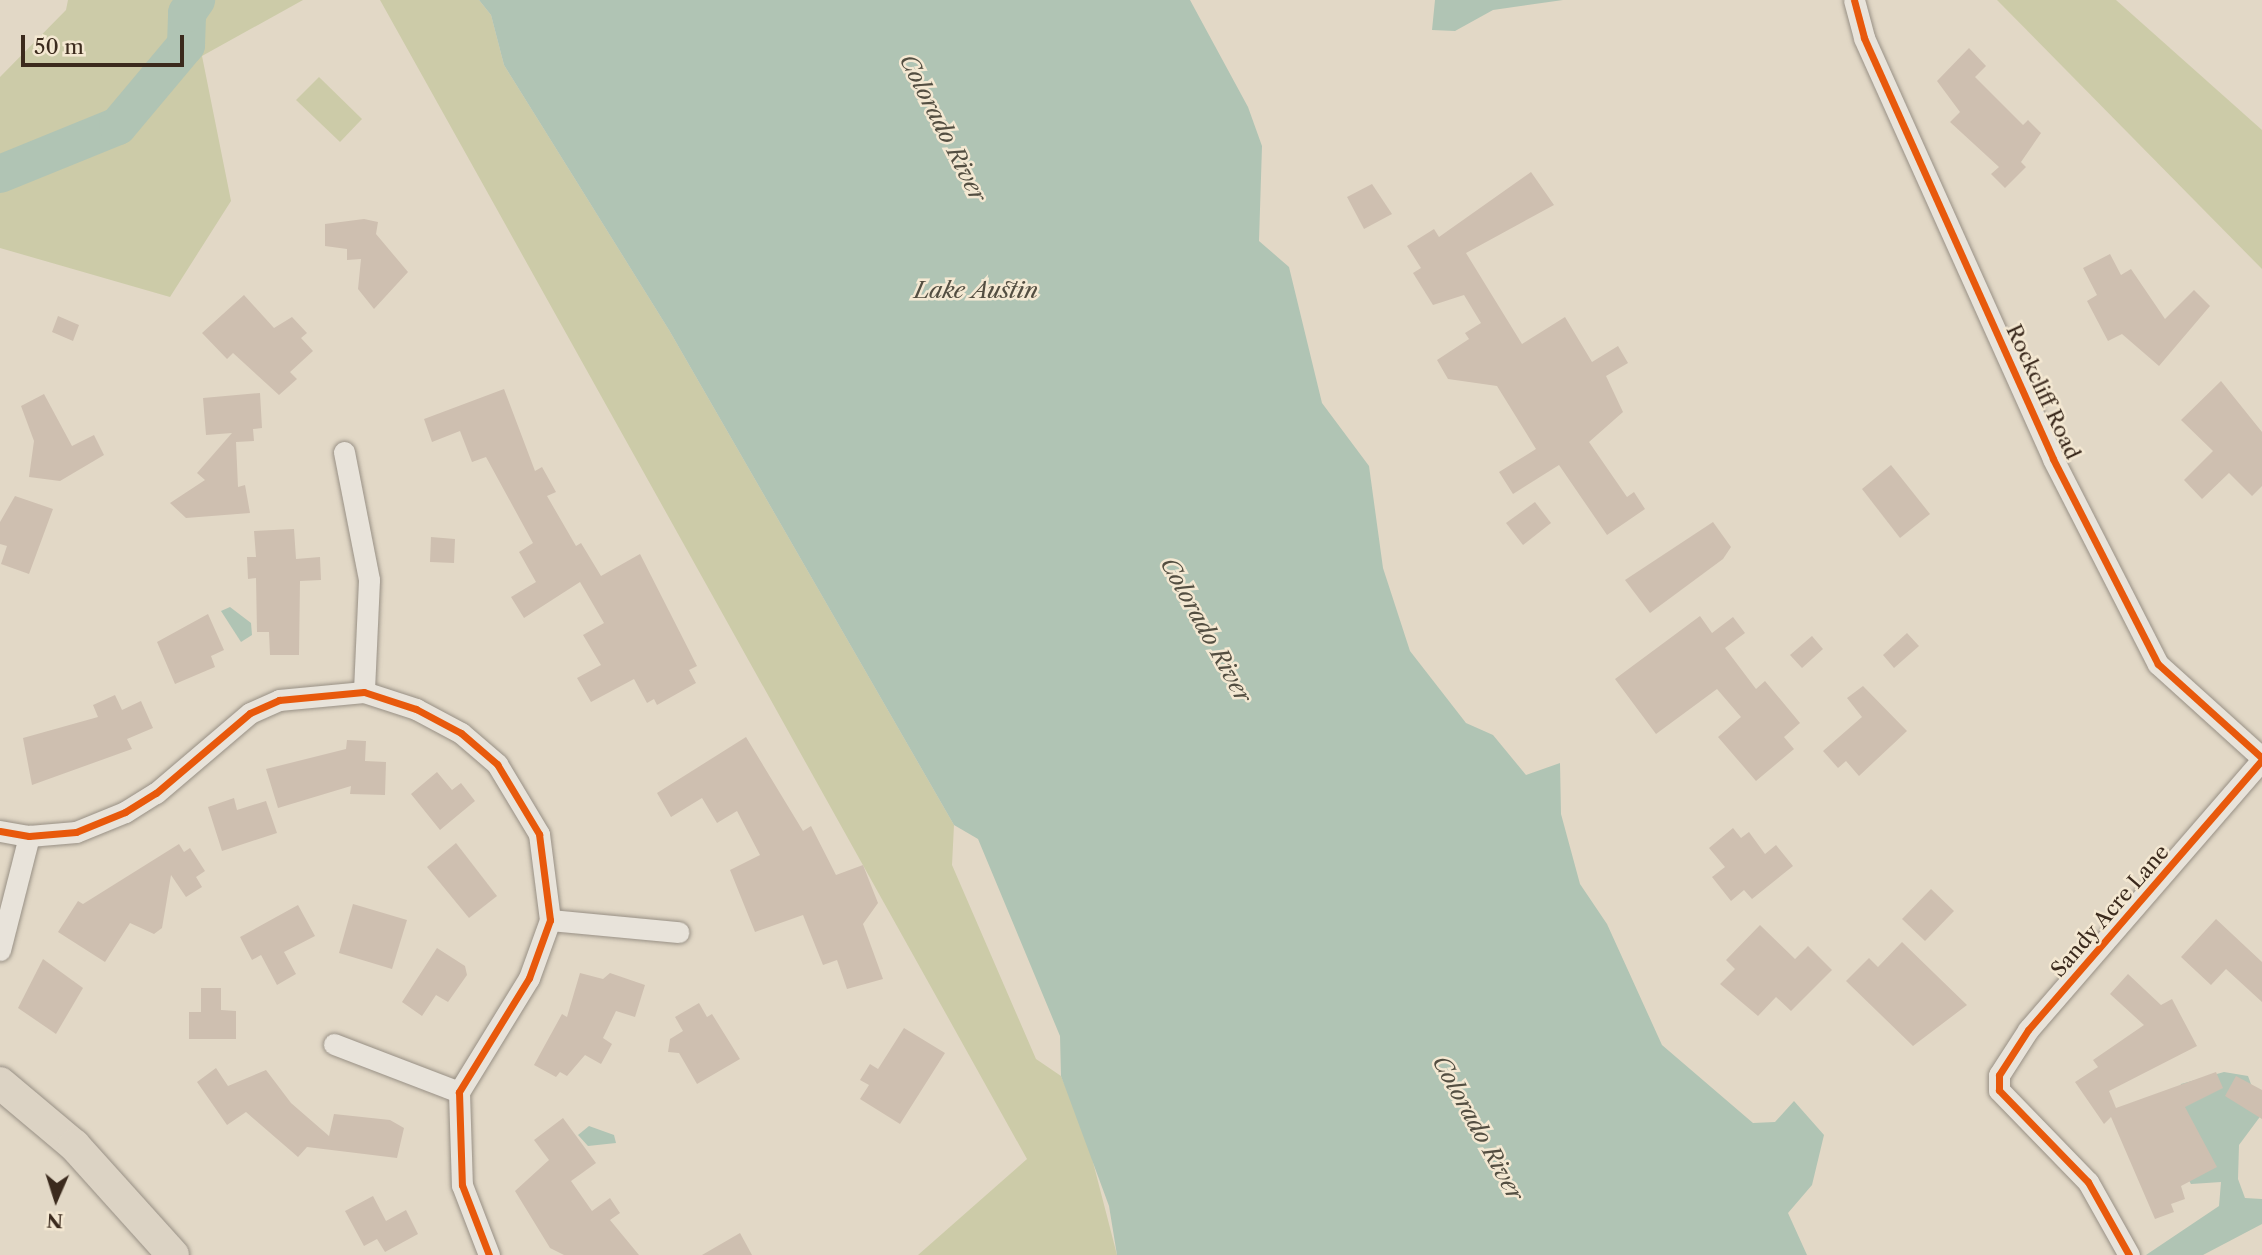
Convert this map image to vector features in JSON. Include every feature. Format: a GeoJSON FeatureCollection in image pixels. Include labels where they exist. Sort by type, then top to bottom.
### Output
{"type":"FeatureCollection","features":[{"type":"Feature","properties":{"kind":"main road"},"geometry":{"type":"LineString","coordinates":[[0,1083],[74,1145],[173,1255]]}},
{"type":"Feature","properties":{"kind":"street","name":"Rockcliff Road"},"geometry":{"type":"LineString","coordinates":[[1854,0],[1864,38],[2049,450],[2158,664],[2262,759]]}},
{"type":"Feature","properties":{"kind":"street"},"geometry":{"type":"LineString","coordinates":[[344,452],[369,580],[364,692]]}},
{"type":"Feature","properties":{"kind":"street"},"geometry":{"type":"LineString","coordinates":[[0,831],[29,836],[76,832],[125,812],[250,713],[279,700],[364,692],[416,709],[461,733],[497,764],[539,834],[550,920],[529,978],[458,1091],[462,1185],[489,1255]]}},
{"type":"Feature","properties":{"kind":"street","name":"Sandy Acre Lane"},"geometry":{"type":"LineString","coordinates":[[2129,1254],[2088,1182],[1999,1090],[2003,1063],[2028,1030],[2262,759]]}},
{"type":"Feature","properties":{"kind":"street"},"geometry":{"type":"LineString","coordinates":[[0,950],[29,836]]}},
{"type":"Feature","properties":{"kind":"street"},"geometry":{"type":"LineString","coordinates":[[550,920],[678,932]]}},
{"type":"Feature","properties":{"kind":"street"},"geometry":{"type":"LineString","coordinates":[[334,1044],[458,1091]]}},
{"type":"Feature","properties":{"kind":"shaded area"},"geometry":{"type":"Polygon","coordinates":[[[68,0],[303,0],[202,56],[231,201],[170,297],[0,248],[0,77],[66,10],[68,0]]]}},
{"type":"Feature","properties":{"kind":"shaded area"},"geometry":{"type":"Polygon","coordinates":[[[380,0],[479,0],[491,15],[504,65],[669,330],[954,825],[952,865],[1036,1059],[1061,1076],[1086,1135],[1117,1255],[918,1255],[1027,1159],[380,0]]]}},
{"type":"Feature","properties":{"kind":"shaded area"},"geometry":{"type":"Polygon","coordinates":[[[1997,0],[2116,0],[2262,130],[2262,269],[1997,0]]]}},
{"type":"Feature","properties":{"kind":"shaded area"},"geometry":{"type":"Polygon","coordinates":[[[319,77],[362,119],[340,142],[296,100],[319,77]]]}},
{"type":"Feature","properties":{"kind":"water","name":"Lake Austin"},"geometry":{"type":"Polygon","coordinates":[[[479,0],[1190,0],[1248,107],[1262,146],[1259,241],[1289,267],[1322,403],[1369,466],[1383,568],[1410,651],[1466,723],[1493,735],[1526,775],[1560,763],[1561,814],[1580,884],[1607,924],[1662,1045],[1753,1123],[1775,1122],[1794,1101],[1824,1135],[1812,1185],[1788,1213],[1807,1255],[1117,1255],[1109,1206],[1061,1076],[1060,1036],[978,839],[954,825],[669,330],[504,65],[491,15],[479,0]]]}},
{"type":"Feature","properties":{"kind":"water"},"geometry":{"type":"Polygon","coordinates":[[[1435,0],[1563,0],[1493,10],[1455,31],[1432,30],[1435,0]]]}},
{"type":"Feature","properties":{"kind":"water"},"geometry":{"type":"Polygon","coordinates":[[[230,607],[251,623],[252,635],[241,642],[221,611],[230,607]]]}},
{"type":"Feature","properties":{"kind":"water"},"geometry":{"type":"Polygon","coordinates":[[[2224,1072],[2248,1076],[2262,1114],[2239,1145],[2238,1179],[2245,1198],[2262,1199],[2262,1224],[2203,1255],[2146,1255],[2219,1206],[2221,1182],[2191,1184],[2168,1142],[2181,1084],[2224,1072]]]}},
{"type":"Feature","properties":{"kind":"water"},"geometry":{"type":"Polygon","coordinates":[[[589,1126],[614,1135],[616,1143],[588,1146],[578,1135],[589,1126]]]}},
{"type":"Feature","properties":{"kind":"building"},"geometry":{"type":"Polygon","coordinates":[[[1969,48],[1986,66],[1975,77],[2023,125],[2028,120],[2041,133],[2021,162],[2026,167],[2005,188],[1991,174],[1999,167],[1950,122],[1960,112],[1937,81],[1969,48]]]}},
{"type":"Feature","properties":{"kind":"building"},"geometry":{"type":"Polygon","coordinates":[[[1531,172],[1554,205],[1466,253],[1522,344],[1565,317],[1592,362],[1618,346],[1628,363],[1606,376],[1623,412],[1589,442],[1627,497],[1634,492],[1645,509],[1607,535],[1559,465],[1513,494],[1499,472],[1536,449],[1497,386],[1448,379],[1437,360],[1469,339],[1465,333],[1481,323],[1464,295],[1433,305],[1413,273],[1421,268],[1407,246],[1434,229],[1439,237],[1531,172]]]}},
{"type":"Feature","properties":{"kind":"building"},"geometry":{"type":"Polygon","coordinates":[[[1372,184],[1392,214],[1364,229],[1347,197],[1372,184]]]}},
{"type":"Feature","properties":{"kind":"building"},"geometry":{"type":"Polygon","coordinates":[[[364,219],[378,222],[376,234],[408,272],[374,309],[358,289],[361,259],[347,260],[347,249],[325,246],[325,224],[364,219]]]}},
{"type":"Feature","properties":{"kind":"building"},"geometry":{"type":"Polygon","coordinates":[[[2110,254],[2121,275],[2131,269],[2165,319],[2194,290],[2210,306],[2159,366],[2122,334],[2108,341],[2087,301],[2097,295],[2083,268],[2110,254]]]}},
{"type":"Feature","properties":{"kind":"building"},"geometry":{"type":"Polygon","coordinates":[[[244,295],[274,328],[292,317],[307,333],[301,338],[313,351],[290,372],[297,379],[279,395],[233,353],[227,359],[202,333],[244,295]]]}},
{"type":"Feature","properties":{"kind":"building"},"geometry":{"type":"Polygon","coordinates":[[[58,316],[79,325],[73,341],[52,332],[58,316]]]}},
{"type":"Feature","properties":{"kind":"building"},"geometry":{"type":"Polygon","coordinates":[[[2221,381],[2262,432],[2262,486],[2252,496],[2229,473],[2202,499],[2184,480],[2213,451],[2181,420],[2221,381]]]}},
{"type":"Feature","properties":{"kind":"building"},"geometry":{"type":"Polygon","coordinates":[[[504,389],[535,471],[542,467],[556,492],[547,496],[576,546],[581,543],[601,576],[640,554],[697,666],[689,670],[696,683],[657,705],[654,699],[647,703],[634,679],[591,702],[577,678],[601,665],[583,635],[604,623],[580,582],[524,618],[511,597],[536,582],[519,552],[533,543],[486,457],[472,462],[460,431],[432,442],[424,419],[504,389]]]}},
{"type":"Feature","properties":{"kind":"building"},"geometry":{"type":"Polygon","coordinates":[[[260,393],[262,428],[253,429],[254,441],[236,442],[238,487],[245,485],[250,513],[186,518],[170,503],[205,480],[197,473],[232,433],[206,435],[203,398],[260,393]]]}},
{"type":"Feature","properties":{"kind":"building"},"geometry":{"type":"Polygon","coordinates":[[[44,394],[72,446],[94,435],[104,455],[60,481],[29,477],[34,441],[21,406],[44,394]]]}},
{"type":"Feature","properties":{"kind":"building"},"geometry":{"type":"Polygon","coordinates":[[[1891,465],[1930,514],[1900,538],[1862,489],[1891,465]]]}},
{"type":"Feature","properties":{"kind":"building"},"geometry":{"type":"Polygon","coordinates":[[[15,496],[53,509],[29,574],[1,564],[7,546],[0,544],[0,522],[15,496]]]}},
{"type":"Feature","properties":{"kind":"building"},"geometry":{"type":"Polygon","coordinates":[[[1535,502],[1551,523],[1523,545],[1506,523],[1535,502]]]}},
{"type":"Feature","properties":{"kind":"building"},"geometry":{"type":"Polygon","coordinates":[[[1713,522],[1731,547],[1723,559],[1650,613],[1625,580],[1713,522]]]}},
{"type":"Feature","properties":{"kind":"building"},"geometry":{"type":"Polygon","coordinates":[[[294,529],[296,559],[320,557],[321,580],[300,581],[299,655],[270,655],[269,632],[257,632],[256,578],[248,579],[247,557],[256,557],[254,531],[294,529]]]}},
{"type":"Feature","properties":{"kind":"building"},"geometry":{"type":"Polygon","coordinates":[[[431,537],[455,539],[454,563],[430,562],[431,537]]]}},
{"type":"Feature","properties":{"kind":"building"},"geometry":{"type":"Polygon","coordinates":[[[208,614],[224,650],[211,656],[215,667],[175,684],[157,642],[208,614]]]}},
{"type":"Feature","properties":{"kind":"building"},"geometry":{"type":"Polygon","coordinates":[[[1700,616],[1712,633],[1733,617],[1745,633],[1725,648],[1756,689],[1765,681],[1800,723],[1784,737],[1794,749],[1756,781],[1718,737],[1741,717],[1717,689],[1656,734],[1615,679],[1700,616]]]}},
{"type":"Feature","properties":{"kind":"building"},"geometry":{"type":"Polygon","coordinates":[[[1907,633],[1919,646],[1894,668],[1883,655],[1907,633]]]}},
{"type":"Feature","properties":{"kind":"building"},"geometry":{"type":"Polygon","coordinates":[[[1812,636],[1823,649],[1802,668],[1790,655],[1812,636]]]}},
{"type":"Feature","properties":{"kind":"building"},"geometry":{"type":"Polygon","coordinates":[[[1863,686],[1907,731],[1859,776],[1846,761],[1838,768],[1823,751],[1862,717],[1847,698],[1863,686]]]}},
{"type":"Feature","properties":{"kind":"building"},"geometry":{"type":"Polygon","coordinates":[[[115,695],[122,710],[141,701],[153,728],[127,739],[132,749],[32,785],[23,738],[98,717],[93,705],[115,695]]]}},
{"type":"Feature","properties":{"kind":"building"},"geometry":{"type":"Polygon","coordinates":[[[746,737],[803,831],[811,826],[836,875],[863,865],[878,903],[863,924],[883,979],[847,989],[837,960],[823,965],[803,915],[755,932],[730,870],[760,855],[737,811],[717,823],[702,798],[671,817],[657,793],[746,737]]]}},
{"type":"Feature","properties":{"kind":"building"},"geometry":{"type":"Polygon","coordinates":[[[347,740],[366,741],[365,761],[386,762],[385,795],[350,794],[351,786],[278,808],[266,769],[346,749],[347,740]]]}},
{"type":"Feature","properties":{"kind":"building"},"geometry":{"type":"Polygon","coordinates":[[[437,772],[452,790],[461,783],[475,801],[440,830],[411,794],[437,772]]]}},
{"type":"Feature","properties":{"kind":"building"},"geometry":{"type":"Polygon","coordinates":[[[234,798],[237,810],[266,801],[277,833],[222,851],[208,807],[234,798]]]}},
{"type":"Feature","properties":{"kind":"building"},"geometry":{"type":"Polygon","coordinates":[[[1733,828],[1741,838],[1749,832],[1765,854],[1776,845],[1793,866],[1752,899],[1744,890],[1731,901],[1712,877],[1725,867],[1709,848],[1733,828]]]}},
{"type":"Feature","properties":{"kind":"building"},"geometry":{"type":"Polygon","coordinates":[[[456,843],[497,896],[469,918],[427,867],[456,843]]]}},
{"type":"Feature","properties":{"kind":"building"},"geometry":{"type":"Polygon","coordinates":[[[179,844],[184,852],[190,848],[205,871],[196,877],[202,887],[186,897],[171,875],[162,928],[154,934],[130,923],[105,962],[58,932],[78,901],[83,904],[179,844]]]}},
{"type":"Feature","properties":{"kind":"building"},"geometry":{"type":"Polygon","coordinates":[[[1931,889],[1954,911],[1925,941],[1902,919],[1931,889]]]}},
{"type":"Feature","properties":{"kind":"building"},"geometry":{"type":"Polygon","coordinates":[[[353,904],[407,920],[392,969],[339,953],[353,904]]]}},
{"type":"Feature","properties":{"kind":"building"},"geometry":{"type":"Polygon","coordinates":[[[298,905],[315,936],[284,952],[296,974],[277,985],[261,955],[252,960],[240,937],[298,905]]]}},
{"type":"Feature","properties":{"kind":"building"},"geometry":{"type":"Polygon","coordinates":[[[2216,919],[2262,962],[2262,1002],[2226,969],[2211,985],[2181,957],[2216,919]]]}},
{"type":"Feature","properties":{"kind":"building"},"geometry":{"type":"Polygon","coordinates":[[[1760,925],[1795,959],[1808,946],[1832,970],[1791,1011],[1776,997],[1758,1016],[1720,984],[1735,969],[1726,960],[1760,925]]]}},
{"type":"Feature","properties":{"kind":"building"},"geometry":{"type":"Polygon","coordinates":[[[1902,942],[1967,1005],[1913,1046],[1846,981],[1869,958],[1878,967],[1902,942]]]}},
{"type":"Feature","properties":{"kind":"building"},"geometry":{"type":"Polygon","coordinates":[[[437,948],[465,966],[467,975],[448,1002],[436,995],[422,1016],[402,1002],[437,948]]]}},
{"type":"Feature","properties":{"kind":"building"},"geometry":{"type":"Polygon","coordinates":[[[43,959],[83,988],[56,1034],[18,1008],[43,959]]]}},
{"type":"Feature","properties":{"kind":"building"},"geometry":{"type":"Polygon","coordinates":[[[580,973],[603,979],[610,973],[645,985],[635,1017],[616,1011],[603,1038],[612,1044],[601,1064],[585,1055],[567,1076],[560,1072],[556,1077],[534,1065],[562,1014],[567,1017],[580,973]]]}},
{"type":"Feature","properties":{"kind":"building"},"geometry":{"type":"Polygon","coordinates":[[[2128,974],[2161,1005],[2172,999],[2197,1046],[2109,1091],[2116,1108],[2216,1072],[2223,1088],[2185,1107],[2217,1167],[2181,1186],[2185,1199],[2171,1204],[2174,1212],[2155,1219],[2111,1117],[2104,1124],[2075,1082],[2098,1067],[2093,1060],[2144,1025],[2110,994],[2128,974]]]}},
{"type":"Feature","properties":{"kind":"building"},"geometry":{"type":"Polygon","coordinates":[[[201,988],[221,988],[221,1010],[236,1011],[236,1039],[189,1039],[189,1012],[201,1012],[201,988]]]}},
{"type":"Feature","properties":{"kind":"building"},"geometry":{"type":"Polygon","coordinates":[[[699,1003],[707,1017],[712,1014],[740,1059],[697,1084],[679,1053],[668,1052],[670,1039],[683,1031],[675,1017],[699,1003]]]}},
{"type":"Feature","properties":{"kind":"building"},"geometry":{"type":"Polygon","coordinates":[[[904,1028],[945,1053],[900,1124],[860,1099],[869,1085],[860,1080],[870,1064],[878,1069],[904,1028]]]}},
{"type":"Feature","properties":{"kind":"building"},"geometry":{"type":"Polygon","coordinates":[[[216,1068],[228,1086],[266,1070],[291,1103],[329,1136],[334,1114],[390,1120],[404,1128],[397,1158],[307,1147],[298,1157],[246,1112],[227,1125],[197,1082],[216,1068]]]}},
{"type":"Feature","properties":{"kind":"building"},"geometry":{"type":"Polygon","coordinates":[[[2236,1076],[2262,1090],[2262,1119],[2225,1096],[2236,1076]]]}},
{"type":"Feature","properties":{"kind":"building"},"geometry":{"type":"Polygon","coordinates":[[[563,1118],[596,1163],[571,1181],[592,1211],[610,1198],[620,1213],[610,1220],[639,1255],[564,1255],[550,1248],[515,1191],[549,1160],[534,1140],[563,1118]]]}},
{"type":"Feature","properties":{"kind":"building"},"geometry":{"type":"Polygon","coordinates":[[[373,1196],[386,1221],[406,1210],[418,1234],[385,1252],[377,1239],[364,1246],[345,1211],[373,1196]]]}},
{"type":"Feature","properties":{"kind":"building"},"geometry":{"type":"Polygon","coordinates":[[[740,1233],[752,1255],[702,1255],[740,1233]]]}},
{"type":"Feature","properties":{"kind":"waterway"},"geometry":{"type":"LineString","coordinates":[[0,174],[118,126],[186,45],[187,13],[196,0]]}},
{"type":"Feature","properties":{"kind":"cycle path"},"geometry":{"type":"LineString","coordinates":[[1854,0],[1864,38],[2053,459],[2158,664],[2262,758]]}},
{"type":"Feature","properties":{"kind":"cycle path"},"geometry":{"type":"LineString","coordinates":[[0,831],[29,836],[76,832],[125,812],[156,793],[250,713],[279,700],[364,692],[416,709],[461,733],[497,764],[539,834],[550,920],[529,978],[459,1092],[462,1185],[489,1255]]}},
{"type":"Feature","properties":{"kind":"cycle path"},"geometry":{"type":"LineString","coordinates":[[2129,1255],[2088,1182],[1999,1090],[1999,1075],[2028,1030],[2262,760]]}},
{"type":"Feature","properties":{"kind":"water label","name":"Colorado River"},"geometry":{"type":"Point","coordinates":[943,128]}},
{"type":"Feature","properties":{"kind":"water label","name":"Colorado River"},"geometry":{"type":"Point","coordinates":[1206,630]}},
{"type":"Feature","properties":{"kind":"water label","name":"Colorado River"},"geometry":{"type":"Point","coordinates":[1478,1128]}}]}
